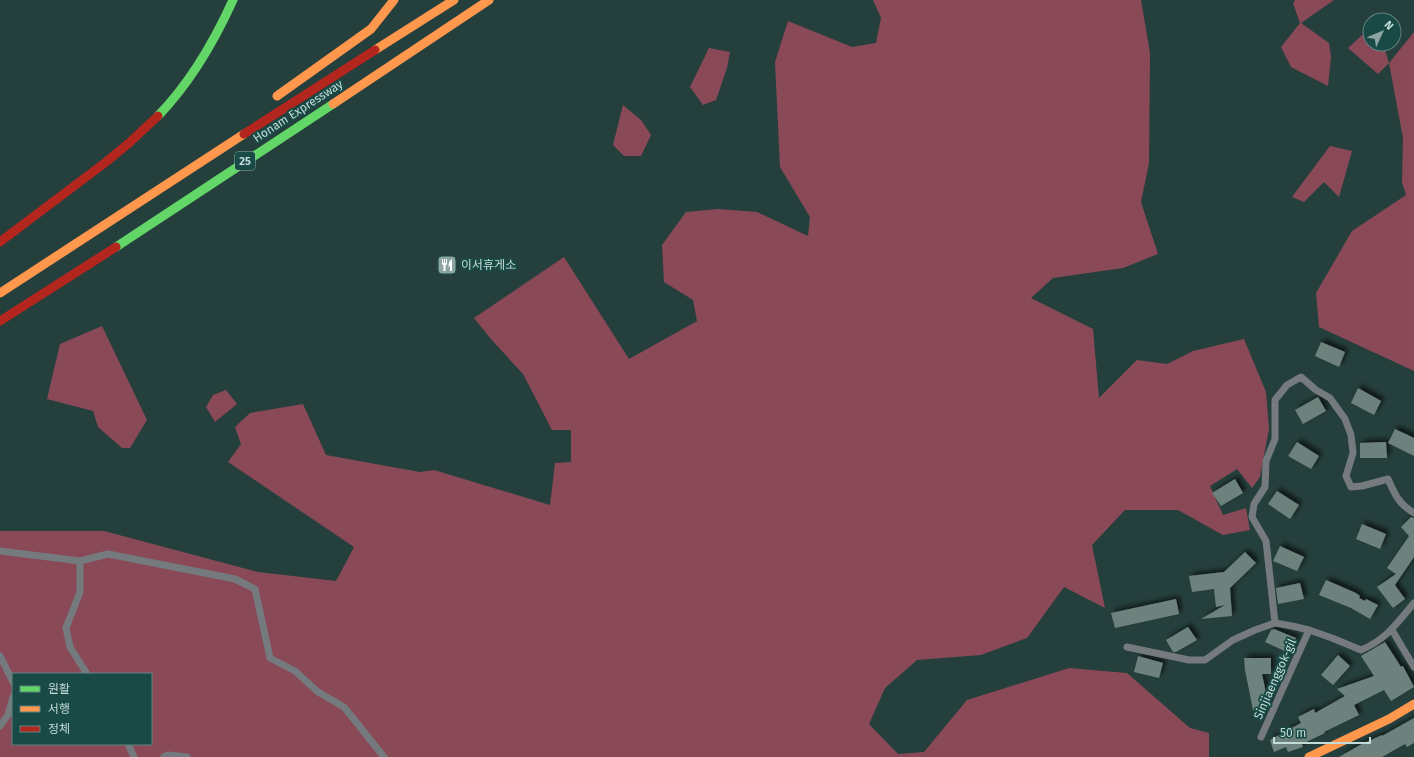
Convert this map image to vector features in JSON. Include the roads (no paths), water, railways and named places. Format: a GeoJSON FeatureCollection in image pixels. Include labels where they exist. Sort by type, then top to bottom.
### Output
{"type":"FeatureCollection","features":[{"type":"Feature","properties":{"kind":"main road"},"geometry":{"type":"LineString","coordinates":[[0,242],[111,158],[171,101],[198,66],[226,16],[233,0]]}},
{"type":"Feature","properties":{"kind":"main road"},"geometry":{"type":"LineString","coordinates":[[269,102],[371,29],[394,0]]}},
{"type":"Feature","properties":{"kind":"main road","name":"Honam Expressway"},"geometry":{"type":"LineString","coordinates":[[0,293],[221,148],[454,0]]}},
{"type":"Feature","properties":{"kind":"main road","name":"Honam Expressway"},"geometry":{"type":"LineString","coordinates":[[0,321],[103,255],[489,0]]}},
{"type":"Feature","properties":{"kind":"main road"},"geometry":{"type":"LineString","coordinates":[[448,28],[499,0]]}},
{"type":"Feature","properties":{"kind":"main road"},"geometry":{"type":"LineString","coordinates":[[221,148],[247,122]]}},
{"type":"Feature","properties":{"kind":"main road"},"geometry":{"type":"LineString","coordinates":[[1309,757],[1390,719],[1414,704]]}},
{"type":"Feature","properties":{"kind":"lane"},"geometry":{"type":"LineString","coordinates":[[1275,624],[1266,541],[1252,517],[1254,504],[1265,486],[1266,461],[1275,439],[1275,400],[1287,385],[1301,377],[1316,390],[1330,398],[1345,419],[1351,435],[1353,453],[1346,476],[1351,487],[1362,486],[1388,479],[1396,497],[1405,508],[1414,513]]}},
{"type":"Feature","properties":{"kind":"lane"},"geometry":{"type":"LineString","coordinates":[[0,551],[80,561],[108,554],[235,579],[255,589],[270,658],[295,671],[318,692],[344,707],[384,757]]}},
{"type":"Feature","properties":{"kind":"lane"},"geometry":{"type":"LineString","coordinates":[[80,561],[80,592],[66,628],[70,647],[86,673]]}},
{"type":"Feature","properties":{"kind":"lane","name":"Sinjiaenggok-gil"},"geometry":{"type":"LineString","coordinates":[[1127,647],[1189,660],[1205,660],[1233,640],[1255,630],[1275,624],[1309,630],[1361,650],[1375,644],[1392,630],[1414,602]]}},
{"type":"Feature","properties":{"kind":"lane","name":"Sinjiaenggok-gil"},"geometry":{"type":"LineString","coordinates":[[1261,737],[1309,630]]}},
{"type":"Feature","properties":{"kind":"lane"},"geometry":{"type":"LineString","coordinates":[[1392,630],[1414,667]]}},
{"type":"Feature","properties":{"kind":"lane"},"geometry":{"type":"LineString","coordinates":[[0,656],[12,680]]}},
{"type":"Feature","properties":{"kind":"lane"},"geometry":{"type":"LineString","coordinates":[[0,726],[8,715],[12,701]]}},
{"type":"Feature","properties":{"kind":"lane"},"geometry":{"type":"LineString","coordinates":[[128,745],[134,757]]}},
{"type":"Feature","properties":{"kind":"lane"},"geometry":{"type":"LineString","coordinates":[[164,757],[168,755],[187,757]]}},
{"type":"Feature","properties":{"kind":"place","name":"이서휴게소"},"geometry":{"type":"Point","coordinates":[447,265]}}]}
